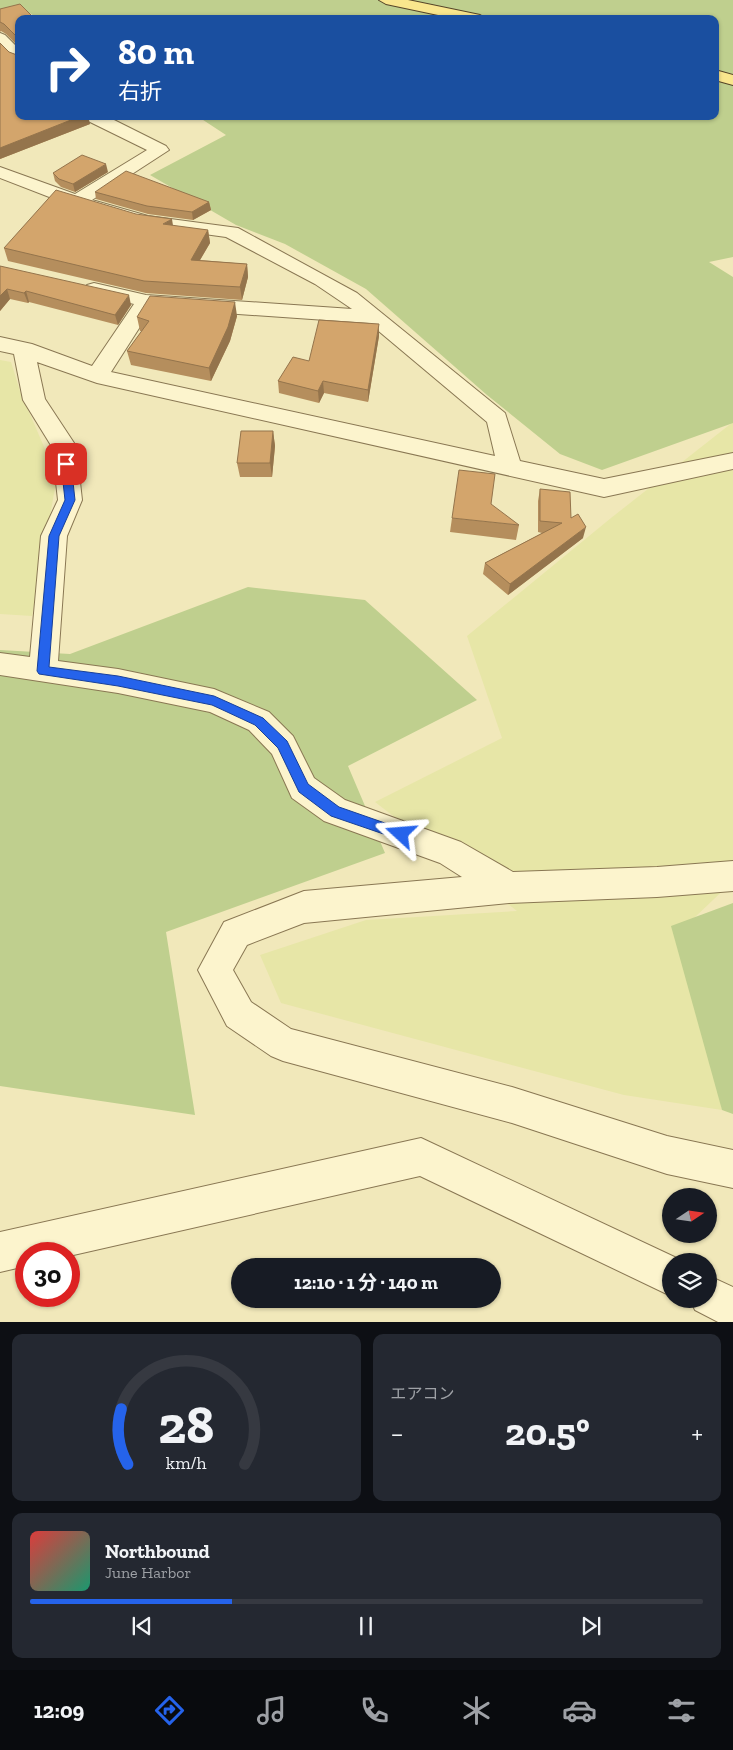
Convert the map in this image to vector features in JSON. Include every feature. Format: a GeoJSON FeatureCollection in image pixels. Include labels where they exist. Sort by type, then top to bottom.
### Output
{"type":"FeatureCollection","features":[{"type":"Feature","properties":{"kind":"main road"},"geometry":{"type":"LineString","coordinates":[[386,0],[460,15]]}},
{"type":"Feature","properties":{"kind":"main road"},"geometry":{"type":"LineString","coordinates":[[719,76],[733,80]]}},
{"type":"Feature","properties":{"kind":"street"},"geometry":{"type":"LineString","coordinates":[[0,38],[15,55]]}},
{"type":"Feature","properties":{"kind":"street"},"geometry":{"type":"LineString","coordinates":[[0,64],[15,60]]}},
{"type":"Feature","properties":{"kind":"street"},"geometry":{"type":"LineString","coordinates":[[77,201],[160,150],[100,120]]}},
{"type":"Feature","properties":{"kind":"street"},"geometry":{"type":"LineString","coordinates":[[0,172],[77,201],[146,221],[231,232],[322,280],[350,297],[497,419],[510,467]]}},
{"type":"Feature","properties":{"kind":"street"},"geometry":{"type":"LineString","coordinates":[[73,285],[146,301],[374,317]]}},
{"type":"Feature","properties":{"kind":"street"},"geometry":{"type":"LineString","coordinates":[[97,376],[146,301]]}},
{"type":"Feature","properties":{"kind":"street"},"geometry":{"type":"LineString","coordinates":[[0,344],[24,349],[97,376],[604,488],[733,461]]}},
{"type":"Feature","properties":{"kind":"street"},"geometry":{"type":"LineString","coordinates":[[24,349],[34,400],[64,446],[70,500],[54,536],[43,671]]}},
{"type":"Feature","properties":{"kind":"street"},"geometry":{"type":"LineString","coordinates":[[0,664],[118,681],[214,701],[259,721],[283,744],[303,788],[335,812],[450,852],[509,888]]}},
{"type":"Feature","properties":{"kind":"street"},"geometry":{"type":"LineString","coordinates":[[733,876],[657,882],[509,888],[304,907],[236,933],[215,970],[239,1014],[282,1044],[512,1105],[667,1155],[733,1169]]}},
{"type":"Feature","properties":{"kind":"street"},"geometry":{"type":"LineString","coordinates":[[0,1252],[421,1157],[662,1272]]}},
{"type":"Feature","properties":{"kind":"street"},"geometry":{"type":"LineString","coordinates":[[717,1300],[733,1308]]}},
{"type":"Feature","properties":{"kind":"shaded area"},"geometry":{"type":"Polygon","coordinates":[[[0,360],[11,362],[20,391],[57,477],[32,616],[0,614],[0,360]]]}},
{"type":"Feature","properties":{"kind":"shaded area"},"geometry":{"type":"Polygon","coordinates":[[[733,422],[733,881],[693,919],[722,1110],[624,1095],[281,1003],[260,955],[366,920],[517,911],[375,802],[502,738],[467,636],[611,518],[733,422]]]}},
{"type":"Feature","properties":{"kind":"green space"},"geometry":{"type":"Polygon","coordinates":[[[0,0],[733,0],[733,257],[709,262],[733,277],[733,423],[602,470],[560,454],[487,395],[366,289],[285,244],[236,225],[150,175],[226,135],[203,120],[719,120],[719,15],[33,15],[28,12],[0,11],[0,0]]]}},
{"type":"Feature","properties":{"kind":"green space"},"geometry":{"type":"Polygon","coordinates":[[[248,587],[365,600],[477,700],[348,766],[385,853],[166,932],[195,1115],[0,1086],[0,650],[70,654],[248,587]]]}},
{"type":"Feature","properties":{"kind":"green space"},"geometry":{"type":"Polygon","coordinates":[[[733,903],[733,1114],[722,1110],[671,926],[733,903]]]}},
{"type":"Feature","properties":{"kind":"building"},"geometry":{"type":"Polygon","coordinates":[[[20,4],[31,15],[15,15],[15,35],[0,22],[0,9],[20,4]]]}},
{"type":"Feature","properties":{"kind":"building"},"geometry":{"type":"Polygon","coordinates":[[[0,43],[9,52],[15,54],[15,120],[71,120],[0,148],[0,43]]]}},
{"type":"Feature","properties":{"kind":"building"},"geometry":{"type":"Polygon","coordinates":[[[82,155],[106,164],[73,184],[59,179],[53,173],[82,155]]]}},
{"type":"Feature","properties":{"kind":"building"},"geometry":{"type":"Polygon","coordinates":[[[126,171],[209,202],[192,212],[147,206],[95,192],[126,171]]]}},
{"type":"Feature","properties":{"kind":"building"},"geometry":{"type":"Polygon","coordinates":[[[56,190],[136,214],[172,219],[163,224],[208,230],[191,260],[247,264],[240,287],[144,281],[4,248],[56,190]]]}},
{"type":"Feature","properties":{"kind":"building"},"geometry":{"type":"Polygon","coordinates":[[[0,266],[129,295],[115,315],[26,291],[24,293],[7,289],[0,296],[0,266]]]}},
{"type":"Feature","properties":{"kind":"building"},"geometry":{"type":"Polygon","coordinates":[[[150,296],[235,302],[228,327],[209,368],[127,351],[149,321],[137,317],[150,296]]]}},
{"type":"Feature","properties":{"kind":"building"},"geometry":{"type":"Polygon","coordinates":[[[319,320],[379,324],[368,390],[323,381],[318,391],[278,381],[293,357],[309,361],[319,320]]]}},
{"type":"Feature","properties":{"kind":"building"},"geometry":{"type":"Polygon","coordinates":[[[241,431],[273,431],[270,463],[237,463],[241,431]]]}},
{"type":"Feature","properties":{"kind":"building"},"geometry":{"type":"Polygon","coordinates":[[[459,470],[495,474],[491,504],[519,525],[452,518],[459,470]]]}},
{"type":"Feature","properties":{"kind":"building"},"geometry":{"type":"Polygon","coordinates":[[[540,489],[570,492],[571,518],[578,514],[586,527],[510,584],[485,563],[562,523],[540,521],[540,489]]]}},
{"type":"Feature","properties":{"kind":"route"},"geometry":{"type":"LineString","coordinates":[[66,464],[70,500],[54,536],[43,671],[118,681],[214,701],[259,721],[283,744],[303,788],[335,812],[401,834]]}}]}
